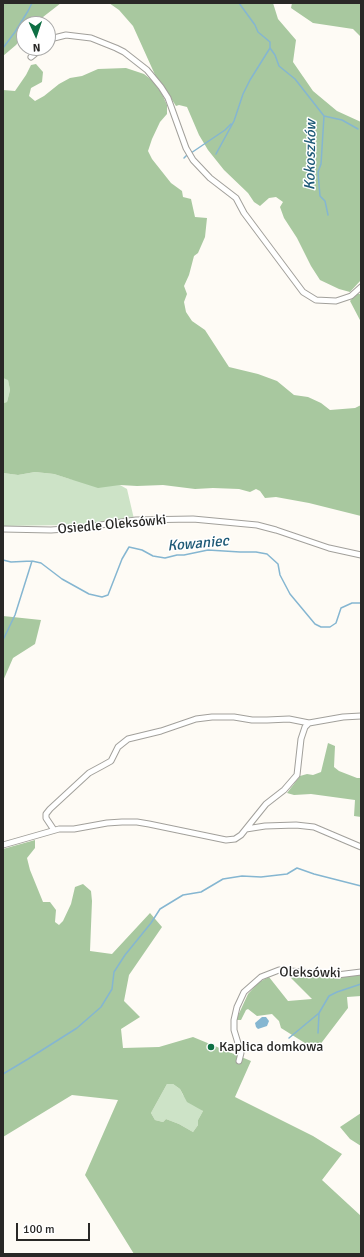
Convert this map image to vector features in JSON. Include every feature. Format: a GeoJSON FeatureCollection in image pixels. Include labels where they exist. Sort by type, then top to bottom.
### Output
{"type":"FeatureCollection","features":[{"type":"Feature","properties":{"kind":"street"},"geometry":{"type":"LineString","coordinates":[[56,38],[66,35],[91,38],[124,52],[147,70],[168,98],[186,148],[193,160],[210,178],[236,198],[248,218],[303,292],[316,300],[336,301],[351,296],[361,287]]}},
{"type":"Feature","properties":{"kind":"street","name":"Osiedle Oleksówki"},"geometry":{"type":"LineString","coordinates":[[3,529],[51,530],[79,528],[136,520],[193,519],[257,525],[328,548],[361,555]]}},
{"type":"Feature","properties":{"kind":"street"},"geometry":{"type":"LineString","coordinates":[[54,830],[46,818],[46,814],[50,809],[89,773],[111,762],[118,748],[128,739],[161,731],[196,719],[212,717],[234,717],[252,720],[289,719],[309,723],[343,717],[361,716]]}},
{"type":"Feature","properties":{"kind":"street"},"geometry":{"type":"LineString","coordinates":[[3,845],[59,829],[74,829],[107,823],[137,822],[226,840],[235,838],[241,835],[266,804],[284,790],[297,775],[301,739],[305,728],[309,723]]}},
{"type":"Feature","properties":{"kind":"street"},"geometry":{"type":"LineString","coordinates":[[246,829],[284,825],[314,827],[361,847]]}},
{"type":"Feature","properties":{"kind":"street","name":"Oleksówki"},"geometry":{"type":"LineString","coordinates":[[239,1061],[241,1053],[234,1030],[234,1020],[237,1007],[244,992],[261,976],[278,970],[337,975],[361,972]]}},
{"type":"Feature","properties":{"kind":"green space"},"geometry":{"type":"Polygon","coordinates":[[[3,3],[61,3],[44,16],[16,16],[16,45],[3,56],[3,3]]]}},
{"type":"Feature","properties":{"kind":"green space"},"geometry":{"type":"Polygon","coordinates":[[[109,3],[273,3],[278,19],[296,40],[293,62],[313,91],[337,111],[361,122],[361,280],[350,292],[339,289],[320,280],[284,218],[280,207],[283,202],[276,197],[269,198],[260,206],[254,202],[248,193],[224,170],[208,150],[199,135],[187,107],[179,105],[176,106],[156,77],[133,26],[119,10],[109,3]]]}},
{"type":"Feature","properties":{"kind":"green space"},"geometry":{"type":"Polygon","coordinates":[[[292,3],[361,3],[361,37],[353,29],[313,23],[291,8],[292,3]]]}},
{"type":"Feature","properties":{"kind":"green space"},"geometry":{"type":"Polygon","coordinates":[[[36,64],[43,72],[42,82],[31,88],[29,96],[35,101],[70,78],[82,76],[98,69],[126,68],[144,74],[153,81],[162,94],[167,105],[167,114],[160,122],[148,151],[152,159],[171,183],[182,191],[183,197],[191,199],[195,217],[207,218],[205,237],[198,253],[194,256],[189,275],[184,286],[187,294],[184,302],[186,312],[192,321],[205,330],[229,367],[258,374],[277,381],[294,395],[308,397],[321,403],[330,410],[355,408],[361,405],[361,516],[309,503],[276,497],[265,498],[260,491],[256,489],[250,492],[239,489],[195,489],[163,485],[120,485],[98,488],[54,474],[35,472],[18,475],[3,473],[3,403],[7,402],[10,390],[8,380],[3,378],[3,90],[15,91],[31,65],[36,64]]]}},
{"type":"Feature","properties":{"kind":"green space"},"geometry":{"type":"Polygon","coordinates":[[[356,294],[361,294],[361,322],[350,301],[356,294]]]}},
{"type":"Feature","properties":{"kind":"green space"},"geometry":{"type":"Polygon","coordinates":[[[3,378],[8,379],[10,390],[7,402],[3,403],[3,378]]]}},
{"type":"Feature","properties":{"kind":"green space"},"geometry":{"type":"Polygon","coordinates":[[[35,472],[54,474],[70,479],[120,485],[127,489],[134,519],[69,525],[3,526],[3,473],[18,475],[35,472]]]}},
{"type":"Feature","properties":{"kind":"green space"},"geometry":{"type":"Polygon","coordinates":[[[3,616],[41,620],[35,644],[13,658],[3,681],[3,616]]]}},
{"type":"Feature","properties":{"kind":"green space"},"geometry":{"type":"Polygon","coordinates":[[[328,743],[335,746],[334,767],[339,771],[357,778],[361,778],[361,817],[354,816],[355,800],[311,794],[294,795],[287,793],[300,776],[307,774],[313,775],[321,772],[328,743]]]}},
{"type":"Feature","properties":{"kind":"green space"},"geometry":{"type":"Polygon","coordinates":[[[35,840],[35,848],[27,858],[30,870],[43,902],[50,902],[56,910],[55,922],[59,925],[63,921],[71,904],[75,887],[83,884],[91,891],[90,951],[112,954],[150,913],[162,927],[129,975],[124,1001],[140,1017],[121,1029],[123,1048],[159,1047],[193,1037],[251,1061],[235,1097],[313,1136],[342,1154],[322,1180],[361,1216],[361,1254],[134,1254],[85,1175],[118,1100],[72,1095],[3,1137],[3,849],[35,840]],[[167,1084],[151,1113],[155,1120],[163,1122],[166,1119],[193,1132],[198,1125],[198,1120],[203,1111],[187,1102],[180,1089],[173,1084],[167,1084]]]}},
{"type":"Feature","properties":{"kind":"green space"},"geometry":{"type":"Polygon","coordinates":[[[361,972],[361,996],[347,997],[348,1008],[316,1050],[281,1028],[279,1021],[272,1014],[257,1016],[248,1009],[241,1020],[236,1020],[248,994],[259,982],[269,977],[288,1001],[312,999],[286,973],[310,977],[354,976],[361,972]]]}},
{"type":"Feature","properties":{"kind":"green space"},"geometry":{"type":"Polygon","coordinates":[[[167,1084],[173,1084],[180,1089],[183,1095],[203,1111],[198,1120],[198,1125],[193,1132],[166,1119],[163,1122],[155,1120],[151,1113],[167,1084]]]}},
{"type":"Feature","properties":{"kind":"green space"},"geometry":{"type":"Polygon","coordinates":[[[361,1113],[361,1146],[350,1139],[340,1127],[361,1113]]]}},
{"type":"Feature","properties":{"kind":"water"},"geometry":{"type":"Polygon","coordinates":[[[262,1017],[266,1017],[269,1021],[267,1026],[258,1029],[255,1023],[262,1017]]]}},
{"type":"Feature","properties":{"kind":"waterway"},"geometry":{"type":"LineString","coordinates":[[3,48],[15,32],[32,3]]}},
{"type":"Feature","properties":{"kind":"waterway","name":"Kokoszków"},"geometry":{"type":"LineString","coordinates":[[239,3],[255,25],[258,32],[270,42],[270,48],[275,55],[279,66],[295,79],[324,116],[321,164],[318,172],[320,196],[325,201],[328,215]]}},
{"type":"Feature","properties":{"kind":"waterway"},"geometry":{"type":"LineString","coordinates":[[216,154],[234,121],[243,94],[250,80],[270,48]]}},
{"type":"Feature","properties":{"kind":"waterway"},"geometry":{"type":"LineString","coordinates":[[324,116],[342,120],[358,129]]}},
{"type":"Feature","properties":{"kind":"waterway"},"geometry":{"type":"LineString","coordinates":[[191,153],[225,130],[231,124]]}},
{"type":"Feature","properties":{"kind":"waterway"},"geometry":{"type":"LineString","coordinates":[[184,158],[187,155]]}},
{"type":"Feature","properties":{"kind":"waterway","name":"Kowaniec"},"geometry":{"type":"LineString","coordinates":[[3,560],[11,562],[32,561],[41,563],[62,579],[89,594],[102,597],[108,595],[122,559],[129,547],[142,550],[153,556],[165,558],[208,550],[256,552],[267,554],[278,564],[280,575],[290,594],[315,624],[321,627],[330,627],[336,623],[341,608],[352,603],[361,603]]}},
{"type":"Feature","properties":{"kind":"waterway"},"geometry":{"type":"LineString","coordinates":[[3,640],[15,615],[32,561]]}},
{"type":"Feature","properties":{"kind":"waterway"},"geometry":{"type":"LineString","coordinates":[[3,1074],[77,1028],[101,1007],[112,989],[114,972],[125,955],[151,923],[160,909],[183,895],[201,892],[223,879],[242,876],[261,877],[287,874],[297,868],[361,886]]}},
{"type":"Feature","properties":{"kind":"waterway"},"geometry":{"type":"LineString","coordinates":[[289,1038],[319,1013],[329,996],[361,984]]}},
{"type":"Feature","properties":{"kind":"waterway"},"geometry":{"type":"LineString","coordinates":[[318,1033],[319,1013]]}},
{"type":"Feature","properties":{"kind":"place","name":"Kaplica domkowa"},"geometry":{"type":"Point","coordinates":[211,1047]}}]}
